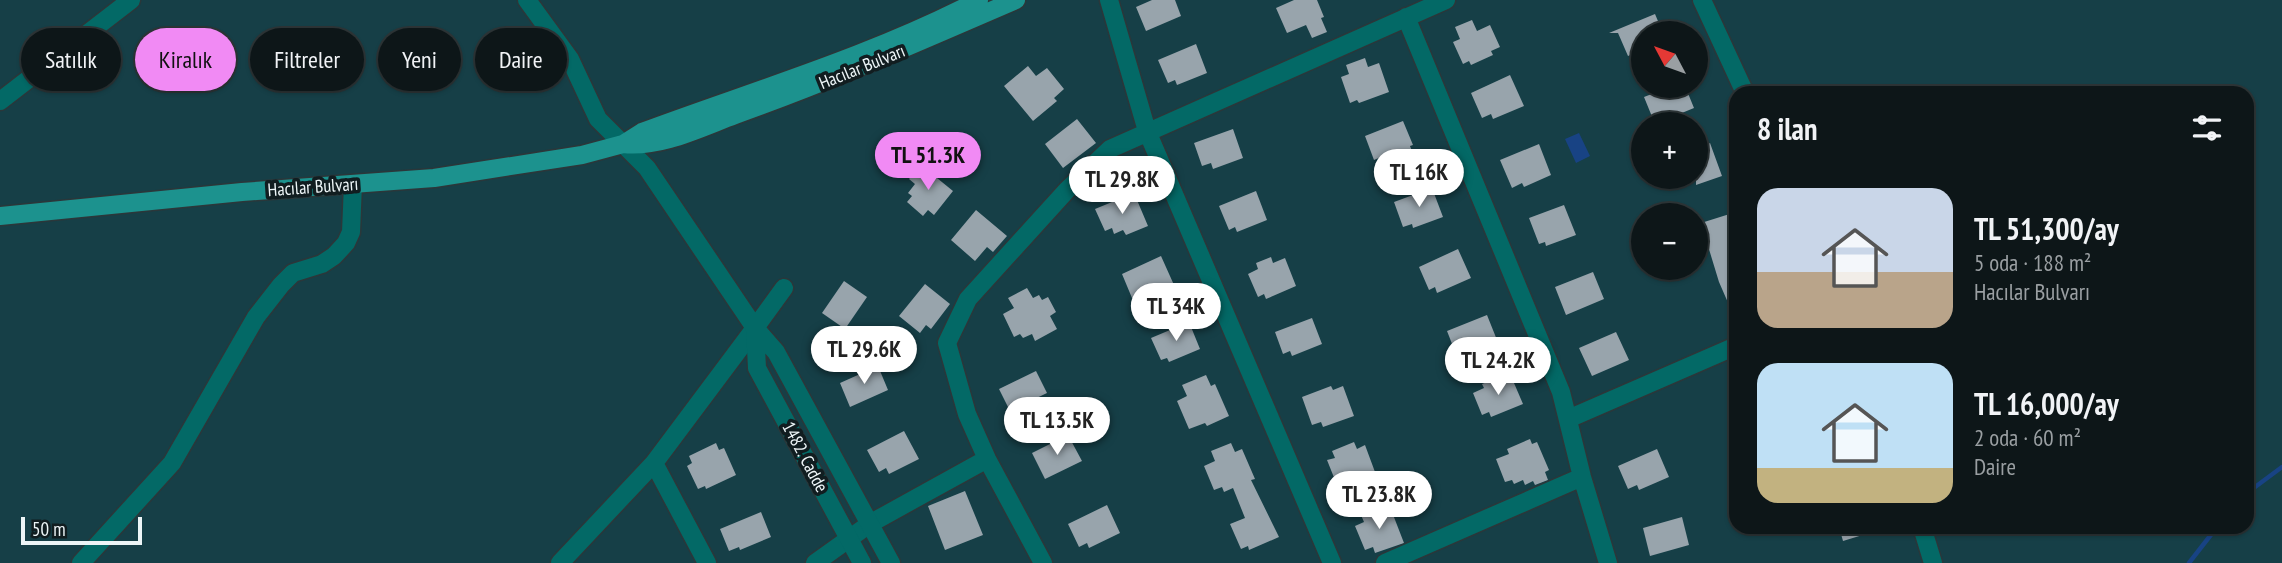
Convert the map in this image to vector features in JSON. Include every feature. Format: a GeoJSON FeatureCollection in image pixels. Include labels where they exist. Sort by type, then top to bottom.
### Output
{"type":"FeatureCollection","features":[{"type":"Feature","properties":{"kind":"main road","name":"Hacılar Bulvarı"},"geometry":{"type":"LineString","coordinates":[[0,216],[243,192],[434,178],[582,155],[623,144],[642,132],[759,92],[876,47],[979,0]]}},
{"type":"Feature","properties":{"kind":"main road","name":"Hacılar Bulvarı"},"geometry":{"type":"LineString","coordinates":[[623,144],[647,145],[753,109],[853,71],[1016,0]]}},
{"type":"Feature","properties":{"kind":"street"},"geometry":{"type":"LineString","coordinates":[[0,101],[131,0]]}},
{"type":"Feature","properties":{"kind":"street"},"geometry":{"type":"LineString","coordinates":[[527,0],[570,59],[598,119],[647,168],[755,328]]}},
{"type":"Feature","properties":{"kind":"street"},"geometry":{"type":"LineString","coordinates":[[1109,0],[1147,131],[1332,563]]}},
{"type":"Feature","properties":{"kind":"street"},"geometry":{"type":"LineString","coordinates":[[1043,563],[967,414],[947,343],[968,299],[1067,190],[1110,149],[1446,0]]}},
{"type":"Feature","properties":{"kind":"street"},"geometry":{"type":"LineString","coordinates":[[1702,0],[1742,86]]}},
{"type":"Feature","properties":{"kind":"street"},"geometry":{"type":"LineString","coordinates":[[1405,17],[1561,392],[1581,477],[1608,563]]}},
{"type":"Feature","properties":{"kind":"street"},"geometry":{"type":"LineString","coordinates":[[81,563],[172,463],[256,317],[281,285],[293,273],[328,260],[346,243],[351,232],[353,184]]}},
{"type":"Feature","properties":{"kind":"street"},"geometry":{"type":"LineString","coordinates":[[561,563],[654,463],[784,288]]}},
{"type":"Feature","properties":{"kind":"street","name":"1482. Cadde"},"geometry":{"type":"LineString","coordinates":[[755,328],[776,352],[891,563]]}},
{"type":"Feature","properties":{"kind":"street","name":"1482. Cadde"},"geometry":{"type":"LineString","coordinates":[[755,328],[757,368],[862,563]]}},
{"type":"Feature","properties":{"kind":"street"},"geometry":{"type":"LineString","coordinates":[[1567,419],[1729,349]]}},
{"type":"Feature","properties":{"kind":"street"},"geometry":{"type":"LineString","coordinates":[[815,563],[871,523],[988,459]]}},
{"type":"Feature","properties":{"kind":"street"},"geometry":{"type":"LineString","coordinates":[[654,463],[707,563]]}},
{"type":"Feature","properties":{"kind":"street"},"geometry":{"type":"LineString","coordinates":[[1385,563],[1581,477]]}},
{"type":"Feature","properties":{"kind":"street"},"geometry":{"type":"LineString","coordinates":[[1924,534],[1933,563]]}},
{"type":"Feature","properties":{"kind":"shaded area"},"geometry":{"type":"Polygon","coordinates":[[[0,0],[2282,0],[2282,563],[0,563],[0,0]]]}},
{"type":"Feature","properties":{"kind":"water"},"geometry":{"type":"Polygon","coordinates":[[[1579,133],[1590,156],[1576,163],[1565,139],[1579,133]]]}},
{"type":"Feature","properties":{"kind":"building"},"geometry":{"type":"Polygon","coordinates":[[[1152,0],[1175,0],[1181,16],[1146,31],[1136,7],[1152,0]]]}},
{"type":"Feature","properties":{"kind":"building"},"geometry":{"type":"Polygon","coordinates":[[[1294,0],[1317,0],[1327,32],[1312,38],[1306,25],[1287,33],[1276,8],[1294,0]]]}},
{"type":"Feature","properties":{"kind":"building"},"geometry":{"type":"Polygon","coordinates":[[[1655,14],[1658,21],[1638,21],[1655,14]]]}},
{"type":"Feature","properties":{"kind":"building"},"geometry":{"type":"Polygon","coordinates":[[[1472,20],[1477,31],[1490,25],[1500,47],[1491,51],[1493,55],[1471,65],[1469,61],[1463,64],[1453,42],[1460,39],[1455,27],[1472,20]]]}},
{"type":"Feature","properties":{"kind":"building"},"geometry":{"type":"Polygon","coordinates":[[[1631,24],[1631,55],[1628,56],[1618,33],[1609,33],[1631,24]]]}},
{"type":"Feature","properties":{"kind":"building"},"geometry":{"type":"Polygon","coordinates":[[[1196,44],[1207,73],[1177,85],[1175,80],[1168,83],[1158,60],[1196,44]]]}},
{"type":"Feature","properties":{"kind":"building"},"geometry":{"type":"Polygon","coordinates":[[[1365,58],[1368,67],[1379,63],[1389,92],[1359,103],[1357,100],[1350,103],[1341,77],[1349,74],[1346,65],[1365,58]]]}},
{"type":"Feature","properties":{"kind":"building"},"geometry":{"type":"Polygon","coordinates":[[[1028,66],[1036,76],[1047,68],[1064,89],[1054,98],[1057,101],[1033,121],[1004,86],[1028,66]]]}},
{"type":"Feature","properties":{"kind":"building"},"geometry":{"type":"Polygon","coordinates":[[[1510,75],[1524,106],[1493,119],[1491,114],[1482,118],[1471,93],[1510,75]]]}},
{"type":"Feature","properties":{"kind":"building"},"geometry":{"type":"Polygon","coordinates":[[[1644,98],[1690,98],[1694,108],[1684,112],[1650,112],[1644,98]]]}},
{"type":"Feature","properties":{"kind":"building"},"geometry":{"type":"Polygon","coordinates":[[[1077,119],[1096,143],[1063,168],[1045,144],[1077,119]]]}},
{"type":"Feature","properties":{"kind":"building"},"geometry":{"type":"Polygon","coordinates":[[[1403,121],[1413,145],[1410,146],[1415,159],[1397,166],[1394,158],[1383,162],[1381,157],[1374,160],[1365,136],[1403,121]]]}},
{"type":"Feature","properties":{"kind":"building"},"geometry":{"type":"Polygon","coordinates":[[[1233,129],[1243,158],[1213,169],[1211,163],[1202,166],[1194,143],[1233,129]]]}},
{"type":"Feature","properties":{"kind":"building"},"geometry":{"type":"Polygon","coordinates":[[[1710,143],[1722,176],[1708,181],[1710,143]]]}},
{"type":"Feature","properties":{"kind":"building"},"geometry":{"type":"Polygon","coordinates":[[[1539,144],[1551,175],[1524,187],[1522,183],[1512,188],[1500,160],[1539,144]]]}},
{"type":"Feature","properties":{"kind":"building"},"geometry":{"type":"Polygon","coordinates":[[[921,165],[953,191],[934,215],[928,210],[923,216],[907,202],[912,196],[908,193],[915,184],[909,179],[921,165]]]}},
{"type":"Feature","properties":{"kind":"building"},"geometry":{"type":"Polygon","coordinates":[[[1432,188],[1443,217],[1413,228],[1412,224],[1403,227],[1394,202],[1432,188]]]}},
{"type":"Feature","properties":{"kind":"building"},"geometry":{"type":"Polygon","coordinates":[[[1256,191],[1267,220],[1237,232],[1235,227],[1229,230],[1219,206],[1256,191]]]}},
{"type":"Feature","properties":{"kind":"building"},"geometry":{"type":"Polygon","coordinates":[[[1134,193],[1148,226],[1126,235],[1123,230],[1114,234],[1112,228],[1105,231],[1095,209],[1134,193]]]}},
{"type":"Feature","properties":{"kind":"building"},"geometry":{"type":"Polygon","coordinates":[[[1564,205],[1576,235],[1546,246],[1545,242],[1539,244],[1529,218],[1564,205]]]}},
{"type":"Feature","properties":{"kind":"building"},"geometry":{"type":"Polygon","coordinates":[[[976,210],[1007,236],[993,252],[987,247],[975,261],[951,240],[976,210]]]}},
{"type":"Feature","properties":{"kind":"building"},"geometry":{"type":"Polygon","coordinates":[[[1729,214],[1729,305],[1708,246],[1708,221],[1729,214]]]}},
{"type":"Feature","properties":{"kind":"building"},"geometry":{"type":"Polygon","coordinates":[[[1458,249],[1471,278],[1437,293],[1435,287],[1429,290],[1419,267],[1458,249]]]}},
{"type":"Feature","properties":{"kind":"building"},"geometry":{"type":"Polygon","coordinates":[[[1161,256],[1174,285],[1170,287],[1172,292],[1153,301],[1150,296],[1140,300],[1138,295],[1132,298],[1122,274],[1161,256]]]}},
{"type":"Feature","properties":{"kind":"building"},"geometry":{"type":"Polygon","coordinates":[[[1271,257],[1273,263],[1285,258],[1296,286],[1266,299],[1264,294],[1258,297],[1248,274],[1258,269],[1256,263],[1271,257]]]}},
{"type":"Feature","properties":{"kind":"building"},"geometry":{"type":"Polygon","coordinates":[[[1593,272],[1604,299],[1566,315],[1555,287],[1593,272]]]}},
{"type":"Feature","properties":{"kind":"building"},"geometry":{"type":"Polygon","coordinates":[[[844,281],[867,297],[845,329],[822,313],[844,281]]]}},
{"type":"Feature","properties":{"kind":"building"},"geometry":{"type":"Polygon","coordinates":[[[925,284],[950,304],[931,329],[926,325],[920,333],[899,316],[925,284]]]}},
{"type":"Feature","properties":{"kind":"building"},"geometry":{"type":"Polygon","coordinates":[[[1027,288],[1033,298],[1039,295],[1042,300],[1048,297],[1056,312],[1050,316],[1057,329],[1035,341],[1032,334],[1023,338],[1020,334],[1014,337],[1003,314],[1014,308],[1008,298],[1027,288]]]}},
{"type":"Feature","properties":{"kind":"building"},"geometry":{"type":"Polygon","coordinates":[[[1487,315],[1499,345],[1466,359],[1462,351],[1456,354],[1447,331],[1487,315]]]}},
{"type":"Feature","properties":{"kind":"building"},"geometry":{"type":"Polygon","coordinates":[[[1312,318],[1322,344],[1292,356],[1290,351],[1283,354],[1275,332],[1312,318]]]}},
{"type":"Feature","properties":{"kind":"building"},"geometry":{"type":"Polygon","coordinates":[[[1189,322],[1200,349],[1169,362],[1167,358],[1161,360],[1151,338],[1189,322]]]}},
{"type":"Feature","properties":{"kind":"building"},"geometry":{"type":"Polygon","coordinates":[[[1616,332],[1629,360],[1592,376],[1579,348],[1616,332]]]}},
{"type":"Feature","properties":{"kind":"building"},"geometry":{"type":"Polygon","coordinates":[[[878,366],[888,390],[850,407],[840,383],[878,366]]]}},
{"type":"Feature","properties":{"kind":"building"},"geometry":{"type":"Polygon","coordinates":[[[1036,371],[1047,393],[1010,411],[999,389],[1036,371]]]}},
{"type":"Feature","properties":{"kind":"building"},"geometry":{"type":"Polygon","coordinates":[[[1206,375],[1211,386],[1215,384],[1229,416],[1207,426],[1205,423],[1189,429],[1177,401],[1187,396],[1182,385],[1206,375]]]}},
{"type":"Feature","properties":{"kind":"building"},"geometry":{"type":"Polygon","coordinates":[[[1511,376],[1523,404],[1491,417],[1489,412],[1482,415],[1473,393],[1484,388],[1482,384],[1497,378],[1499,382],[1511,376]]]}},
{"type":"Feature","properties":{"kind":"building"},"geometry":{"type":"Polygon","coordinates":[[[1331,386],[1333,390],[1343,386],[1354,416],[1323,427],[1321,422],[1312,425],[1302,397],[1331,386]]]}},
{"type":"Feature","properties":{"kind":"building"},"geometry":{"type":"Polygon","coordinates":[[[904,431],[919,459],[889,474],[886,468],[879,472],[867,450],[904,431]]]}},
{"type":"Feature","properties":{"kind":"building"},"geometry":{"type":"Polygon","coordinates":[[[1068,435],[1082,461],[1045,479],[1032,453],[1068,435]]]}},
{"type":"Feature","properties":{"kind":"building"},"geometry":{"type":"Polygon","coordinates":[[[1530,439],[1532,444],[1537,442],[1549,470],[1545,472],[1548,480],[1535,485],[1533,481],[1525,485],[1523,480],[1514,484],[1512,480],[1505,482],[1496,459],[1509,454],[1507,449],[1530,439]]]}},
{"type":"Feature","properties":{"kind":"building"},"geometry":{"type":"Polygon","coordinates":[[[1354,442],[1357,449],[1365,445],[1376,481],[1347,492],[1343,482],[1337,485],[1327,460],[1335,458],[1332,451],[1354,442]]]}},
{"type":"Feature","properties":{"kind":"building"},"geometry":{"type":"Polygon","coordinates":[[[716,443],[719,450],[724,448],[736,475],[706,489],[705,486],[698,489],[687,466],[692,463],[689,456],[716,443]]]}},
{"type":"Feature","properties":{"kind":"building"},"geometry":{"type":"Polygon","coordinates":[[[1231,443],[1235,452],[1242,449],[1255,479],[1251,480],[1279,537],[1249,550],[1248,546],[1241,549],[1230,524],[1245,518],[1233,488],[1224,492],[1222,487],[1214,490],[1204,466],[1215,461],[1211,451],[1231,443]]]}},
{"type":"Feature","properties":{"kind":"building"},"geometry":{"type":"Polygon","coordinates":[[[1657,449],[1669,477],[1639,490],[1637,485],[1628,489],[1618,466],[1657,449]]]}},
{"type":"Feature","properties":{"kind":"building"},"geometry":{"type":"Polygon","coordinates":[[[965,491],[983,535],[945,550],[928,506],[965,491]]]}},
{"type":"Feature","properties":{"kind":"building"},"geometry":{"type":"Polygon","coordinates":[[[1107,505],[1120,533],[1089,548],[1087,543],[1079,547],[1068,524],[1107,505]]]}},
{"type":"Feature","properties":{"kind":"building"},"geometry":{"type":"Polygon","coordinates":[[[1383,506],[1386,514],[1392,512],[1404,543],[1375,553],[1373,547],[1365,550],[1355,526],[1364,522],[1361,515],[1383,506]]]}},
{"type":"Feature","properties":{"kind":"building"},"geometry":{"type":"Polygon","coordinates":[[[761,512],[771,537],[740,550],[739,547],[729,551],[720,529],[761,512]]]}},
{"type":"Feature","properties":{"kind":"building"},"geometry":{"type":"Polygon","coordinates":[[[1682,517],[1689,545],[1650,556],[1643,528],[1682,517]]]}},
{"type":"Feature","properties":{"kind":"building"},"geometry":{"type":"Polygon","coordinates":[[[1841,534],[1866,534],[1843,541],[1841,534]]]}},
{"type":"Feature","properties":{"kind":"waterway"},"geometry":{"type":"LineString","coordinates":[[2254,488],[2282,467]]}},
{"type":"Feature","properties":{"kind":"waterway"},"geometry":{"type":"LineString","coordinates":[[2189,563],[2212,534]]}}]}
